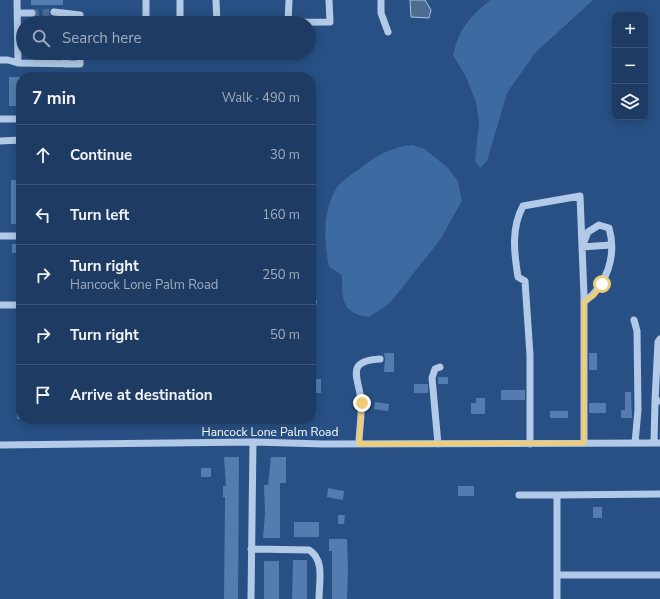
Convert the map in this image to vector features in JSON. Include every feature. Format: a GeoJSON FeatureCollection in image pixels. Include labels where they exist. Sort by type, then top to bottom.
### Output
{"type":"FeatureCollection","features":[{"type":"Feature","properties":{"kind":"street"},"geometry":{"type":"LineString","coordinates":[[17,0],[18,16]]}},
{"type":"Feature","properties":{"kind":"street"},"geometry":{"type":"LineString","coordinates":[[146,0],[146,16]]}},
{"type":"Feature","properties":{"kind":"street"},"geometry":{"type":"LineString","coordinates":[[180,0],[180,16]]}},
{"type":"Feature","properties":{"kind":"street"},"geometry":{"type":"LineString","coordinates":[[216,0],[217,16]]}},
{"type":"Feature","properties":{"kind":"street"},"geometry":{"type":"LineString","coordinates":[[288,16],[289,0]]}},
{"type":"Feature","properties":{"kind":"street"},"geometry":{"type":"LineString","coordinates":[[316,22],[330,22],[329,0]]}},
{"type":"Feature","properties":{"kind":"street"},"geometry":{"type":"LineString","coordinates":[[380,0],[381,13],[388,32]]}},
{"type":"Feature","properties":{"kind":"street"},"geometry":{"type":"LineString","coordinates":[[54,12],[69,12],[80,16]]}},
{"type":"Feature","properties":{"kind":"street"},"geometry":{"type":"LineString","coordinates":[[18,13],[32,13]]}},
{"type":"Feature","properties":{"kind":"street"},"geometry":{"type":"LineString","coordinates":[[0,60],[8,60],[18,63],[65,64],[80,64],[80,60]]}},
{"type":"Feature","properties":{"kind":"street"},"geometry":{"type":"LineString","coordinates":[[0,119],[16,119]]}},
{"type":"Feature","properties":{"kind":"street"},"geometry":{"type":"LineString","coordinates":[[0,140],[16,140]]}},
{"type":"Feature","properties":{"kind":"street"},"geometry":{"type":"LineString","coordinates":[[530,444],[530,355],[525,281],[518,277],[514,238],[516,219],[523,206],[580,196],[584,302],[584,443]]}},
{"type":"Feature","properties":{"kind":"street"},"geometry":{"type":"LineString","coordinates":[[582,247],[588,232],[599,226],[609,228],[611,258],[606,277],[594,295],[584,302]]}},
{"type":"Feature","properties":{"kind":"street"},"geometry":{"type":"LineString","coordinates":[[0,236],[16,236]]}},
{"type":"Feature","properties":{"kind":"street"},"geometry":{"type":"LineString","coordinates":[[582,247],[611,245]]}},
{"type":"Feature","properties":{"kind":"street"},"geometry":{"type":"LineString","coordinates":[[0,305],[16,304]]}},
{"type":"Feature","properties":{"kind":"street"},"geometry":{"type":"LineString","coordinates":[[634,320],[637,331],[638,410],[635,443]]}},
{"type":"Feature","properties":{"kind":"street"},"geometry":{"type":"LineString","coordinates":[[657,443],[658,342],[660,339]]}},
{"type":"Feature","properties":{"kind":"street"},"geometry":{"type":"LineString","coordinates":[[359,444],[362,403],[356,372],[358,365],[363,362],[380,360]]}},
{"type":"Feature","properties":{"kind":"street"},"geometry":{"type":"LineString","coordinates":[[438,444],[432,378],[435,369],[440,367]]}},
{"type":"Feature","properties":{"kind":"street"},"geometry":{"type":"LineString","coordinates":[[251,599],[253,442]]}},
{"type":"Feature","properties":{"kind":"street","name":"Hancock Lone Palm Road"},"geometry":{"type":"LineString","coordinates":[[0,445],[253,442],[359,444],[657,443]]}},
{"type":"Feature","properties":{"kind":"street"},"geometry":{"type":"LineString","coordinates":[[520,495],[660,494]]}},
{"type":"Feature","properties":{"kind":"street"},"geometry":{"type":"LineString","coordinates":[[557,495],[557,599]]}},
{"type":"Feature","properties":{"kind":"street"},"geometry":{"type":"LineString","coordinates":[[251,549],[309,550],[316,554],[319,562],[319,599]]}},
{"type":"Feature","properties":{"kind":"street"},"geometry":{"type":"LineString","coordinates":[[557,575],[660,574]]}},
{"type":"Feature","properties":{"kind":"shaded area"},"geometry":{"type":"Polygon","coordinates":[[[410,0],[425,0],[431,10],[429,18],[411,17],[410,0]]]}},
{"type":"Feature","properties":{"kind":"shaded area"},"geometry":{"type":"Polygon","coordinates":[[[490,0],[593,0],[535,53],[507,93],[487,161],[480,168],[475,161],[479,123],[476,102],[466,77],[453,55],[462,30],[470,18],[490,0]]]}},
{"type":"Feature","properties":{"kind":"shaded area"},"geometry":{"type":"Polygon","coordinates":[[[412,145],[425,149],[448,168],[458,181],[462,201],[440,240],[389,304],[369,317],[360,315],[353,312],[345,304],[342,291],[342,275],[329,267],[325,236],[329,205],[338,186],[346,178],[379,155],[391,150],[412,145]]]}},
{"type":"Feature","properties":{"kind":"building"},"geometry":{"type":"Polygon","coordinates":[[[31,0],[63,0],[63,5],[31,5],[31,0]]]}},
{"type":"Feature","properties":{"kind":"building"},"geometry":{"type":"Polygon","coordinates":[[[9,77],[16,77],[16,106],[9,106],[9,77]]]}},
{"type":"Feature","properties":{"kind":"building"},"geometry":{"type":"Polygon","coordinates":[[[11,180],[16,180],[16,224],[11,224],[11,180]]]}},
{"type":"Feature","properties":{"kind":"building"},"geometry":{"type":"Polygon","coordinates":[[[12,244],[16,244],[16,253],[12,253],[12,244]]]}},
{"type":"Feature","properties":{"kind":"building"},"geometry":{"type":"Polygon","coordinates":[[[384,353],[394,353],[394,372],[384,372],[384,353]]]}},
{"type":"Feature","properties":{"kind":"building"},"geometry":{"type":"Polygon","coordinates":[[[589,353],[597,353],[597,370],[589,370],[589,353]]]}},
{"type":"Feature","properties":{"kind":"building"},"geometry":{"type":"Polygon","coordinates":[[[438,377],[448,377],[448,384],[438,384],[438,377]]]}},
{"type":"Feature","properties":{"kind":"building"},"geometry":{"type":"Polygon","coordinates":[[[316,379],[321,379],[321,393],[316,393],[316,379]]]}},
{"type":"Feature","properties":{"kind":"building"},"geometry":{"type":"Polygon","coordinates":[[[414,384],[428,384],[428,393],[414,393],[414,384]]]}},
{"type":"Feature","properties":{"kind":"building"},"geometry":{"type":"Polygon","coordinates":[[[501,390],[525,390],[525,400],[501,400],[501,390]]]}},
{"type":"Feature","properties":{"kind":"building"},"geometry":{"type":"Polygon","coordinates":[[[625,392],[631,392],[632,418],[621,418],[621,410],[625,410],[625,392]]]}},
{"type":"Feature","properties":{"kind":"building"},"geometry":{"type":"Polygon","coordinates":[[[476,398],[485,398],[485,414],[471,414],[471,403],[476,403],[476,398]]]}},
{"type":"Feature","properties":{"kind":"building"},"geometry":{"type":"Polygon","coordinates":[[[375,402],[389,404],[388,411],[374,409],[375,402]]]}},
{"type":"Feature","properties":{"kind":"building"},"geometry":{"type":"Polygon","coordinates":[[[589,403],[606,403],[606,413],[589,413],[589,403]]]}},
{"type":"Feature","properties":{"kind":"building"},"geometry":{"type":"Polygon","coordinates":[[[550,411],[568,411],[568,418],[550,418],[550,411]]]}},
{"type":"Feature","properties":{"kind":"building"},"geometry":{"type":"Polygon","coordinates":[[[224,457],[239,457],[238,599],[224,599],[225,497],[223,497],[223,486],[226,486],[224,457]]]}},
{"type":"Feature","properties":{"kind":"building"},"geometry":{"type":"Polygon","coordinates":[[[271,457],[286,457],[286,483],[280,483],[280,538],[263,538],[265,513],[264,485],[268,485],[271,457]]]}},
{"type":"Feature","properties":{"kind":"building"},"geometry":{"type":"Polygon","coordinates":[[[201,468],[211,468],[211,477],[201,477],[201,468]]]}},
{"type":"Feature","properties":{"kind":"building"},"geometry":{"type":"Polygon","coordinates":[[[458,486],[474,486],[474,496],[458,496],[458,486]]]}},
{"type":"Feature","properties":{"kind":"building"},"geometry":{"type":"Polygon","coordinates":[[[328,488],[344,491],[343,500],[327,497],[328,488]]]}},
{"type":"Feature","properties":{"kind":"building"},"geometry":{"type":"Polygon","coordinates":[[[593,507],[602,507],[602,518],[593,518],[593,507]]]}},
{"type":"Feature","properties":{"kind":"building"},"geometry":{"type":"Polygon","coordinates":[[[338,515],[345,515],[344,524],[338,524],[338,515]]]}},
{"type":"Feature","properties":{"kind":"building"},"geometry":{"type":"Polygon","coordinates":[[[294,522],[319,522],[319,537],[294,537],[294,522]]]}},
{"type":"Feature","properties":{"kind":"building"},"geometry":{"type":"Polygon","coordinates":[[[329,539],[347,539],[347,599],[332,599],[332,551],[329,551],[329,539]]]}},
{"type":"Feature","properties":{"kind":"building"},"geometry":{"type":"Polygon","coordinates":[[[293,560],[307,560],[307,599],[292,599],[293,560]]]}},
{"type":"Feature","properties":{"kind":"building"},"geometry":{"type":"Polygon","coordinates":[[[264,561],[279,561],[279,599],[264,599],[264,561]]]}},
{"type":"Feature","properties":{"kind":"tunnel"},"geometry":{"type":"LineString","coordinates":[[32,13],[54,12]]}},
{"type":"Feature","properties":{"kind":"route"},"geometry":{"type":"LineString","coordinates":[[362,403],[359,444],[584,443],[584,302],[594,295],[602,284]]}}]}
